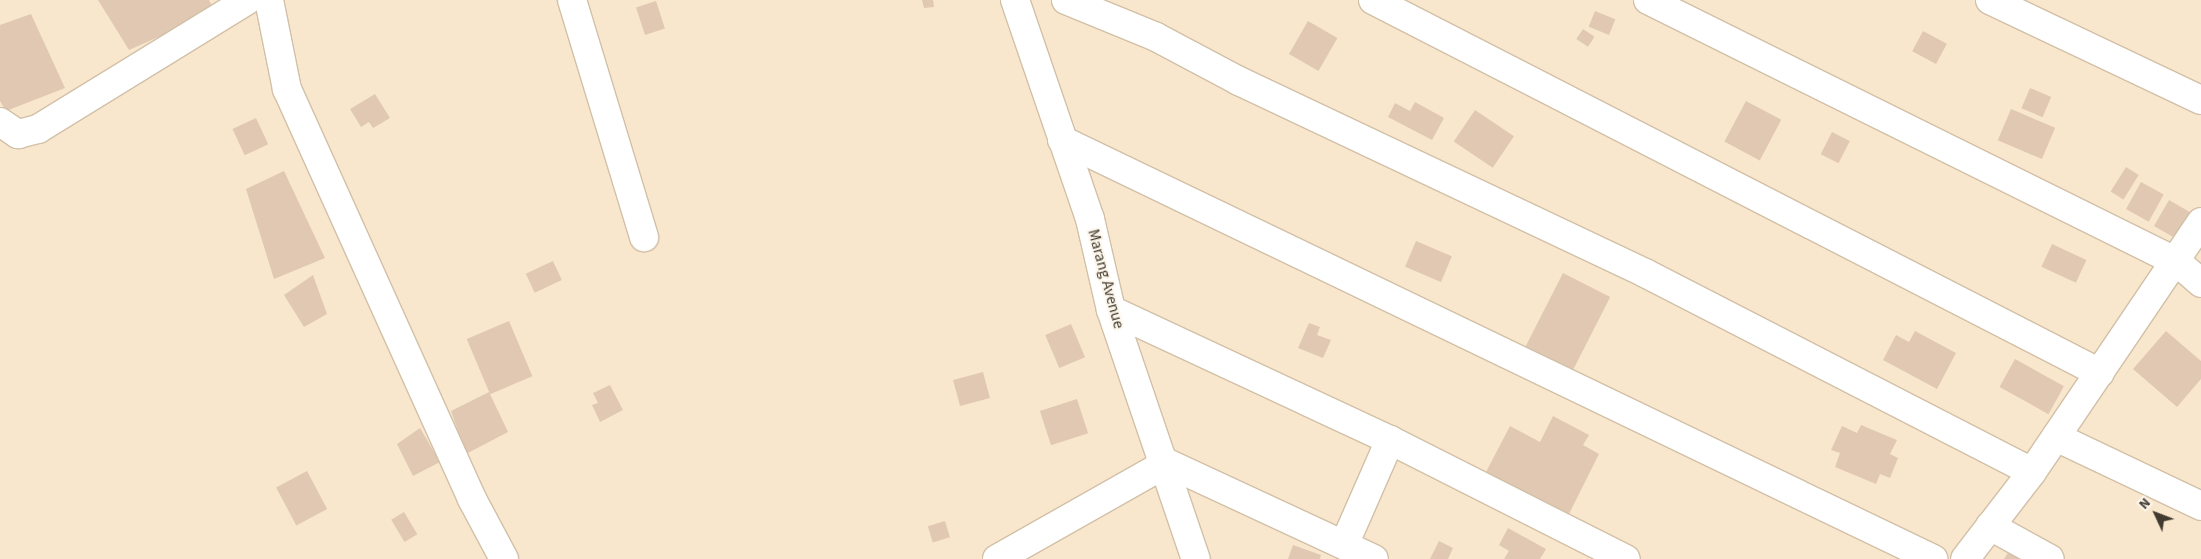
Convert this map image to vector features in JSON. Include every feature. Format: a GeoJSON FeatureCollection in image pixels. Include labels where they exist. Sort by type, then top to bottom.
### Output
{"type":"FeatureCollection","features":[{"type":"Feature","properties":{"kind":"street"},"geometry":{"type":"LineString","coordinates":[[0,122],[18,134],[38,129],[248,0]]}},
{"type":"Feature","properties":{"kind":"street"},"geometry":{"type":"LineString","coordinates":[[269,0],[287,89],[472,499],[504,559]]}},
{"type":"Feature","properties":{"kind":"street"},"geometry":{"type":"LineString","coordinates":[[572,0],[644,237]]}},
{"type":"Feature","properties":{"kind":"street","name":"Marang Avenue"},"geometry":{"type":"LineString","coordinates":[[1015,0],[1090,219],[1111,310],[1166,463],[1196,559]]}},
{"type":"Feature","properties":{"kind":"street"},"geometry":{"type":"LineString","coordinates":[[1066,0],[1156,37],[1238,81],[1645,273],[2032,472]]}},
{"type":"Feature","properties":{"kind":"street"},"geometry":{"type":"LineString","coordinates":[[1374,0],[2100,373]]}},
{"type":"Feature","properties":{"kind":"street"},"geometry":{"type":"LineString","coordinates":[[1648,0],[2177,262],[2201,283]]}},
{"type":"Feature","properties":{"kind":"street"},"geometry":{"type":"LineString","coordinates":[[1990,0],[2201,100]]}},
{"type":"Feature","properties":{"kind":"street"},"geometry":{"type":"LineString","coordinates":[[1062,140],[1933,559]]}},
{"type":"Feature","properties":{"kind":"street"},"geometry":{"type":"LineString","coordinates":[[1966,559],[2032,472],[2177,262],[2201,222]]}},
{"type":"Feature","properties":{"kind":"street"},"geometry":{"type":"LineString","coordinates":[[1111,310],[1390,440],[1626,559]]}},
{"type":"Feature","properties":{"kind":"street"},"geometry":{"type":"LineString","coordinates":[[2056,436],[2201,506]]}},
{"type":"Feature","properties":{"kind":"street"},"geometry":{"type":"LineString","coordinates":[[1344,545],[1390,440]]}},
{"type":"Feature","properties":{"kind":"street"},"geometry":{"type":"LineString","coordinates":[[997,559],[1166,463],[1374,559]]}},
{"type":"Feature","properties":{"kind":"street"},"geometry":{"type":"LineString","coordinates":[[1990,526],[2050,559]]}},
{"type":"Feature","properties":{"kind":"building"},"geometry":{"type":"Polygon","coordinates":[[[98,0],[209,0],[215,12],[129,50],[98,0]]]}},
{"type":"Feature","properties":{"kind":"building"},"geometry":{"type":"Polygon","coordinates":[[[922,0],[933,0],[934,7],[924,8],[922,0]]]}},
{"type":"Feature","properties":{"kind":"building"},"geometry":{"type":"Polygon","coordinates":[[[656,1],[665,29],[645,35],[636,7],[656,1]]]}},
{"type":"Feature","properties":{"kind":"building"},"geometry":{"type":"Polygon","coordinates":[[[1595,11],[1615,19],[1609,35],[1589,27],[1595,11]]]}},
{"type":"Feature","properties":{"kind":"building"},"geometry":{"type":"Polygon","coordinates":[[[31,14],[65,88],[6,111],[0,101],[0,25],[31,14]]]}},
{"type":"Feature","properties":{"kind":"building"},"geometry":{"type":"Polygon","coordinates":[[[1308,21],[1337,38],[1318,71],[1289,54],[1308,21]]]}},
{"type":"Feature","properties":{"kind":"building"},"geometry":{"type":"Polygon","coordinates":[[[1583,29],[1595,37],[1588,47],[1576,39],[1583,29]]]}},
{"type":"Feature","properties":{"kind":"building"},"geometry":{"type":"Polygon","coordinates":[[[1923,31],[1947,44],[1936,64],[1912,51],[1923,31]]]}},
{"type":"Feature","properties":{"kind":"building"},"geometry":{"type":"Polygon","coordinates":[[[2030,88],[2051,97],[2043,117],[2021,108],[2030,88]]]}},
{"type":"Feature","properties":{"kind":"building"},"geometry":{"type":"Polygon","coordinates":[[[375,94],[390,118],[373,128],[369,122],[361,127],[350,109],[375,94]]]}},
{"type":"Feature","properties":{"kind":"building"},"geometry":{"type":"Polygon","coordinates":[[[1746,101],[1781,120],[1760,160],[1724,142],[1746,101]]]}},
{"type":"Feature","properties":{"kind":"building"},"geometry":{"type":"Polygon","coordinates":[[[1415,102],[1444,118],[1432,140],[1388,117],[1395,103],[1410,111],[1415,102]]]}},
{"type":"Feature","properties":{"kind":"building"},"geometry":{"type":"Polygon","coordinates":[[[2011,109],[2055,128],[2042,159],[1998,140],[2011,109]]]}},
{"type":"Feature","properties":{"kind":"building"},"geometry":{"type":"Polygon","coordinates":[[[1475,110],[1514,136],[1493,168],[1454,142],[1475,110]]]}},
{"type":"Feature","properties":{"kind":"building"},"geometry":{"type":"Polygon","coordinates":[[[256,118],[268,144],[245,155],[232,129],[256,118]]]}},
{"type":"Feature","properties":{"kind":"building"},"geometry":{"type":"Polygon","coordinates":[[[1832,132],[1850,141],[1838,163],[1821,154],[1832,132]]]}},
{"type":"Feature","properties":{"kind":"building"},"geometry":{"type":"Polygon","coordinates":[[[2126,167],[2139,175],[2123,200],[2111,192],[2126,167]]]}},
{"type":"Feature","properties":{"kind":"building"},"geometry":{"type":"Polygon","coordinates":[[[284,171],[325,258],[274,279],[246,189],[284,171]]]}},
{"type":"Feature","properties":{"kind":"building"},"geometry":{"type":"Polygon","coordinates":[[[2141,182],[2164,195],[2149,222],[2126,209],[2141,182]]]}},
{"type":"Feature","properties":{"kind":"building"},"geometry":{"type":"Polygon","coordinates":[[[2169,200],[2193,214],[2178,240],[2154,226],[2169,200]]]}},
{"type":"Feature","properties":{"kind":"building"},"geometry":{"type":"Polygon","coordinates":[[[1416,241],[1452,256],[1441,282],[1405,267],[1416,241]]]}},
{"type":"Feature","properties":{"kind":"building"},"geometry":{"type":"Polygon","coordinates":[[[2052,244],[2086,260],[2076,283],[2041,267],[2052,244]]]}},
{"type":"Feature","properties":{"kind":"building"},"geometry":{"type":"Polygon","coordinates":[[[553,261],[562,280],[535,293],[526,274],[553,261]]]}},
{"type":"Feature","properties":{"kind":"building"},"geometry":{"type":"Polygon","coordinates":[[[1563,273],[1610,297],[1571,375],[1524,351],[1563,273]]]}},
{"type":"Feature","properties":{"kind":"building"},"geometry":{"type":"Polygon","coordinates":[[[313,275],[327,314],[304,327],[284,295],[313,275]]]}},
{"type":"Feature","properties":{"kind":"building"},"geometry":{"type":"Polygon","coordinates":[[[509,321],[532,376],[490,394],[467,339],[509,321]]]}},
{"type":"Feature","properties":{"kind":"building"},"geometry":{"type":"Polygon","coordinates":[[[1309,323],[1320,327],[1317,335],[1331,340],[1323,358],[1298,348],[1309,323]]]}},
{"type":"Feature","properties":{"kind":"building"},"geometry":{"type":"Polygon","coordinates":[[[1071,324],[1085,357],[1059,368],[1045,335],[1071,324]]]}},
{"type":"Feature","properties":{"kind":"building"},"geometry":{"type":"Polygon","coordinates":[[[1915,331],[1956,353],[1937,389],[1883,360],[1896,335],[1909,342],[1915,331]]]}},
{"type":"Feature","properties":{"kind":"building"},"geometry":{"type":"Polygon","coordinates":[[[2166,331],[2201,361],[2201,379],[2177,407],[2133,369],[2166,331]]]}},
{"type":"Feature","properties":{"kind":"building"},"geometry":{"type":"Polygon","coordinates":[[[2015,359],[2064,386],[2048,414],[1999,387],[2015,359]]]}},
{"type":"Feature","properties":{"kind":"building"},"geometry":{"type":"Polygon","coordinates":[[[983,372],[990,398],[960,406],[953,380],[983,372]]]}},
{"type":"Feature","properties":{"kind":"building"},"geometry":{"type":"Polygon","coordinates":[[[610,385],[623,410],[600,422],[592,405],[598,403],[593,393],[610,385]]]}},
{"type":"Feature","properties":{"kind":"building"},"geometry":{"type":"Polygon","coordinates":[[[489,392],[508,432],[466,454],[451,411],[489,392]]]}},
{"type":"Feature","properties":{"kind":"building"},"geometry":{"type":"Polygon","coordinates":[[[1077,399],[1088,433],[1051,445],[1040,411],[1077,399]]]}},
{"type":"Feature","properties":{"kind":"building"},"geometry":{"type":"Polygon","coordinates":[[[1553,416],[1589,435],[1583,445],[1599,454],[1569,514],[1486,472],[1510,426],[1540,442],[1553,416]]]}},
{"type":"Feature","properties":{"kind":"building"},"geometry":{"type":"Polygon","coordinates":[[[1861,425],[1897,440],[1890,454],[1898,458],[1890,478],[1880,474],[1876,484],[1835,467],[1840,453],[1831,450],[1842,426],[1857,433],[1861,425]]]}},
{"type":"Feature","properties":{"kind":"building"},"geometry":{"type":"Polygon","coordinates":[[[420,428],[440,462],[413,476],[397,444],[420,428]]]}},
{"type":"Feature","properties":{"kind":"building"},"geometry":{"type":"Polygon","coordinates":[[[307,471],[327,509],[296,525],[276,487],[307,471]]]}},
{"type":"Feature","properties":{"kind":"building"},"geometry":{"type":"Polygon","coordinates":[[[404,512],[417,534],[405,542],[391,520],[404,512]]]}},
{"type":"Feature","properties":{"kind":"building"},"geometry":{"type":"Polygon","coordinates":[[[945,521],[950,537],[933,543],[928,526],[945,521]]]}},
{"type":"Feature","properties":{"kind":"building"},"geometry":{"type":"Polygon","coordinates":[[[1508,528],[1546,549],[1540,559],[1504,559],[1509,551],[1499,545],[1508,528]]]}},
{"type":"Feature","properties":{"kind":"building"},"geometry":{"type":"Polygon","coordinates":[[[1439,541],[1453,548],[1448,559],[1430,559],[1439,541]]]}},
{"type":"Feature","properties":{"kind":"building"},"geometry":{"type":"Polygon","coordinates":[[[1293,545],[1321,555],[1320,559],[1288,559],[1293,545]]]}},
{"type":"Feature","properties":{"kind":"building"},"geometry":{"type":"Polygon","coordinates":[[[2009,551],[2020,559],[2004,559],[2009,551]]]}}]}
